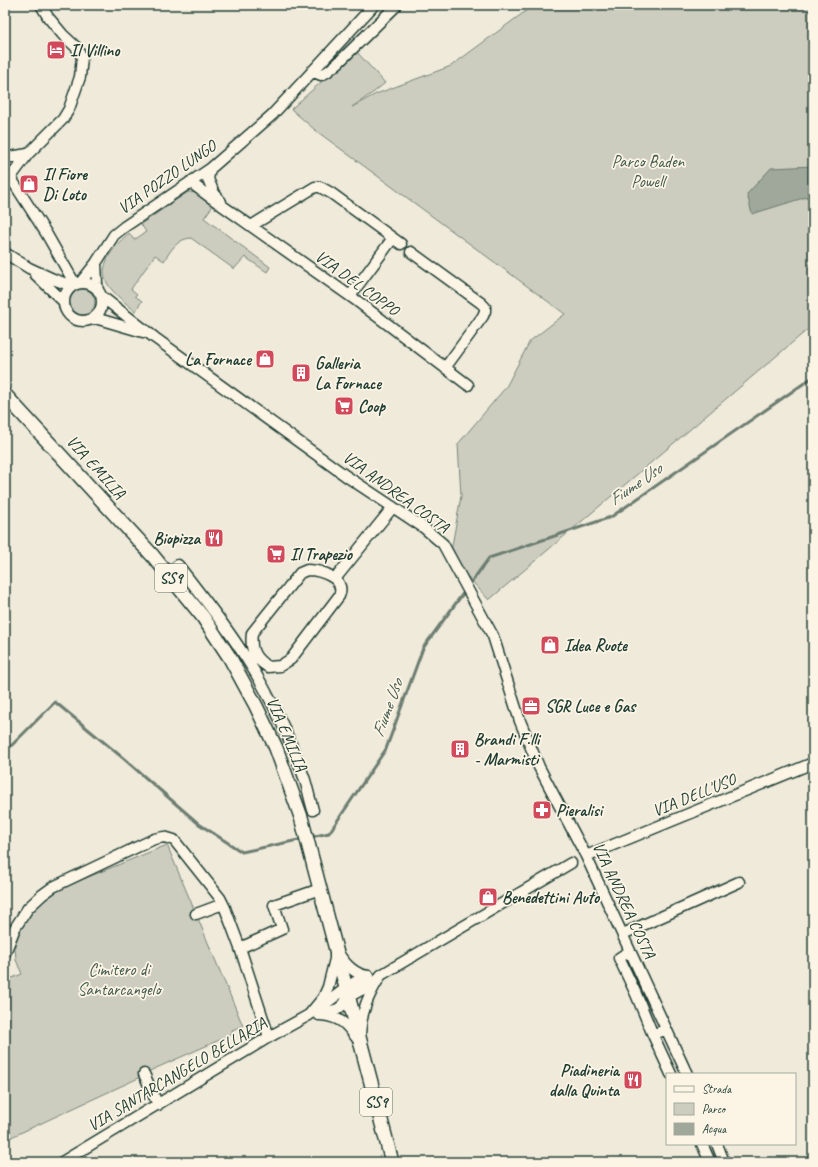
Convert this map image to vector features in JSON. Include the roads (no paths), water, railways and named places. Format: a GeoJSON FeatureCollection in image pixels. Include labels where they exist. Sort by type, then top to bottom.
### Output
{"type":"FeatureCollection","features":[{"type":"Feature","properties":{"kind":"main road","name":"VIA EMILIA"},"geometry":{"type":"LineString","coordinates":[[5,395],[153,556],[203,617],[230,658],[256,706],[276,748],[301,817],[392,1162]]}},
{"type":"Feature","properties":{"kind":"street"},"geometry":{"type":"LineString","coordinates":[[11,177],[28,154],[63,119],[69,109],[80,77],[82,57],[76,47],[63,35],[48,17],[41,5]]}},
{"type":"Feature","properties":{"kind":"street","name":"VIA POZZO LUNGO"},"geometry":{"type":"LineString","coordinates":[[76,284],[96,263],[114,235],[124,226],[210,169],[272,115],[374,5]]}},
{"type":"Feature","properties":{"kind":"street"},"geometry":{"type":"LineString","coordinates":[[312,71],[321,75],[327,72],[398,5]]}},
{"type":"Feature","properties":{"kind":"street"},"geometry":{"type":"LineString","coordinates":[[5,156],[10,157],[28,154]]}},
{"type":"Feature","properties":{"kind":"street"},"geometry":{"type":"LineString","coordinates":[[5,169],[46,233],[76,284]]}},
{"type":"Feature","properties":{"kind":"street","name":"VIA DEL COPPO"},"geometry":{"type":"LineString","coordinates":[[210,169],[208,180],[214,193],[226,208]]}},
{"type":"Feature","properties":{"kind":"street","name":"VIA DEL COPPO"},"geometry":{"type":"LineString","coordinates":[[190,182],[210,198],[350,296],[468,385]]}},
{"type":"Feature","properties":{"kind":"street"},"geometry":{"type":"LineString","coordinates":[[251,226],[315,186],[320,186],[331,193],[397,241],[350,296]]}},
{"type":"Feature","properties":{"kind":"street"},"geometry":{"type":"LineString","coordinates":[[411,252],[485,307],[483,316],[445,368]]}},
{"type":"Feature","properties":{"kind":"street"},"geometry":{"type":"LineString","coordinates":[[5,253],[29,268],[53,279],[76,284],[90,284],[100,293]]}},
{"type":"Feature","properties":{"kind":"street"},"geometry":{"type":"LineString","coordinates":[[76,284],[67,290],[64,295],[64,308],[66,313],[76,321],[89,321],[95,318],[99,313],[102,302],[96,282],[96,263]]}},
{"type":"Feature","properties":{"kind":"street"},"geometry":{"type":"LineString","coordinates":[[29,268],[63,301]]}},
{"type":"Feature","properties":{"kind":"street","name":"VIA ANDREA COSTA"},"geometry":{"type":"LineString","coordinates":[[100,293],[150,334],[340,471],[423,527],[443,544],[493,636],[520,721],[539,767],[586,856],[687,1073]]}},
{"type":"Feature","properties":{"kind":"street","name":"VIA ANDREA COSTA"},"geometry":{"type":"LineString","coordinates":[[95,318],[150,334]]}},
{"type":"Feature","properties":{"kind":"street"},"geometry":{"type":"LineString","coordinates":[[336,580],[393,507]]}},
{"type":"Feature","properties":{"kind":"street"},"geometry":{"type":"LineString","coordinates":[[168,574],[178,565],[220,619],[246,658],[264,688],[283,727],[306,782],[313,810]]}},
{"type":"Feature","properties":{"kind":"street"},"geometry":{"type":"LineString","coordinates":[[307,570],[316,570],[323,572],[336,580],[341,590],[340,596],[291,659],[280,666],[268,667],[257,659],[251,644],[252,633],[300,573],[307,570]]}},
{"type":"Feature","properties":{"kind":"street","name":"VIA DELL'USO"},"geometry":{"type":"LineString","coordinates":[[586,856],[813,763]]}},
{"type":"Feature","properties":{"kind":"street"},"geometry":{"type":"LineString","coordinates":[[5,953],[15,928],[28,908],[53,887],[154,838],[164,837],[174,840],[220,898],[224,906],[240,948],[269,1037]]}},
{"type":"Feature","properties":{"kind":"street","name":"VIA SANTARCANGELO BELLARIA"},"geometry":{"type":"LineString","coordinates":[[347,993],[379,978],[571,863]]}},
{"type":"Feature","properties":{"kind":"street"},"geometry":{"type":"LineString","coordinates":[[240,948],[282,929],[274,905],[318,882]]}},
{"type":"Feature","properties":{"kind":"street"},"geometry":{"type":"LineString","coordinates":[[623,934],[739,882]]}},
{"type":"Feature","properties":{"kind":"street"},"geometry":{"type":"LineString","coordinates":[[196,914],[224,906]]}},
{"type":"Feature","properties":{"kind":"street"},"geometry":{"type":"LineString","coordinates":[[335,949],[350,968],[356,973],[367,976]]}},
{"type":"Feature","properties":{"kind":"street","name":"VIA SANTARCANGELO BELLARIA"},"geometry":{"type":"LineString","coordinates":[[314,1013],[328,987],[335,959],[335,949]]}},
{"type":"Feature","properties":{"kind":"street"},"geometry":{"type":"LineString","coordinates":[[630,951],[619,958],[671,1073]]}},
{"type":"Feature","properties":{"kind":"street","name":"VIA SANTARCANGELO BELLARIA"},"geometry":{"type":"LineString","coordinates":[[62,1162],[269,1037],[314,1013],[338,1009],[344,1004],[347,993],[357,980],[367,976],[379,978]]}},
{"type":"Feature","properties":{"kind":"street"},"geometry":{"type":"LineString","coordinates":[[360,1042],[362,1017],[366,1003],[379,978]]}},
{"type":"Feature","properties":{"kind":"street"},"geometry":{"type":"LineString","coordinates":[[314,1013],[338,1018],[348,1027],[360,1042]]}},
{"type":"Feature","properties":{"kind":"street"},"geometry":{"type":"LineString","coordinates":[[653,1035],[666,1029]]}},
{"type":"Feature","properties":{"kind":"street"},"geometry":{"type":"LineString","coordinates":[[144,1074],[158,1105]]}},
{"type":"Feature","properties":{"kind":"street"},"geometry":{"type":"LineString","coordinates":[[702,1145],[710,1162]]}},
{"type":"Feature","properties":{"kind":"street"},"geometry":{"type":"LineString","coordinates":[[717,1145],[724,1162]]}},
{"type":"Feature","properties":{"kind":"water"},"geometry":{"type":"Polygon","coordinates":[[[813,166],[813,195],[752,214],[747,194],[771,168],[813,166]]]}},
{"type":"Feature","properties":{"kind":"waterway","name":"Fiume Uso"},"geometry":{"type":"LineString","coordinates":[[311,837],[329,833],[386,749],[423,648],[489,558],[611,517],[813,377]]}},
{"type":"Feature","properties":{"kind":"waterway","name":"Fiume Uso"},"geometry":{"type":"LineString","coordinates":[[5,767],[8,749],[55,702],[123,758],[199,824],[242,852],[303,839]]}},
{"type":"Feature","properties":{"kind":"place","name":"Il Villino"},"geometry":{"type":"Point","coordinates":[56,50]}},
{"type":"Feature","properties":{"kind":"place","name":"Il Fiore Di Loto"},"geometry":{"type":"Point","coordinates":[29,184]}},
{"type":"Feature","properties":{"kind":"place","name":"La Fornace"},"geometry":{"type":"Point","coordinates":[265,359]}},
{"type":"Feature","properties":{"kind":"place","name":"Galleria La Fornace"},"geometry":{"type":"Point","coordinates":[301,373]}},
{"type":"Feature","properties":{"kind":"place","name":"Coop"},"geometry":{"type":"Point","coordinates":[344,406]}},
{"type":"Feature","properties":{"kind":"place","name":"Biopizza"},"geometry":{"type":"Point","coordinates":[214,538]}},
{"type":"Feature","properties":{"kind":"place","name":"Il Trapezio"},"geometry":{"type":"Point","coordinates":[276,554]}},
{"type":"Feature","properties":{"kind":"place","name":"Idea Ruote"},"geometry":{"type":"Point","coordinates":[550,645]}},
{"type":"Feature","properties":{"kind":"place","name":"SGR Luce e Gas"},"geometry":{"type":"Point","coordinates":[531,706]}},
{"type":"Feature","properties":{"kind":"place","name":"Brandi F.lli - Marmisti"},"geometry":{"type":"Point","coordinates":[460,749]}},
{"type":"Feature","properties":{"kind":"place","name":"Pieralisi"},"geometry":{"type":"Point","coordinates":[542,810]}},
{"type":"Feature","properties":{"kind":"place","name":"Benedettini Auto"},"geometry":{"type":"Point","coordinates":[488,897]}},
{"type":"Feature","properties":{"kind":"place","name":"Piadineria dalla Quinta"},"geometry":{"type":"Point","coordinates":[633,1080]}},
{"type":"Feature","properties":{"kind":"park label","name":"Parco Baden Powell"},"geometry":{"type":"Point","coordinates":[648,171]}},
{"type":"Feature","properties":{"kind":"park label","name":"Cimitero di Santarcangelo"},"geometry":{"type":"Point","coordinates":[119,979]}}]}
